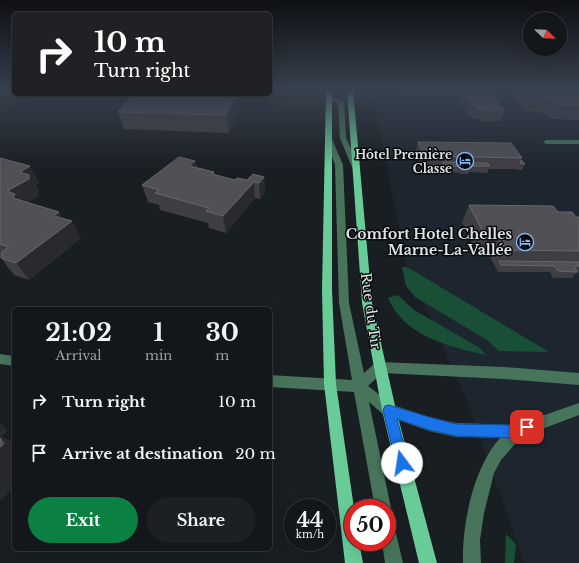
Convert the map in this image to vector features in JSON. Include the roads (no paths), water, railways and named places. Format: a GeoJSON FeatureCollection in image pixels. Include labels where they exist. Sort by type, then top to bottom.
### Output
{"type":"FeatureCollection","features":[{"type":"Feature","properties":{"kind":"main road","name":"Rue du Tir"},"geometry":{"type":"LineString","coordinates":[[329,116],[327,290],[330,384],[354,563]]}},
{"type":"Feature","properties":{"kind":"main road","name":"Rue du Tir"},"geometry":{"type":"LineString","coordinates":[[352,116],[367,303],[389,410],[428,563]]}},
{"type":"Feature","properties":{"kind":"street"},"geometry":{"type":"LineString","coordinates":[[343,116],[343,138],[356,167]]}},
{"type":"Feature","properties":{"kind":"street","name":"Rue du Tir"},"geometry":{"type":"LineString","coordinates":[[329,139],[339,165],[344,303],[381,499]]}},
{"type":"Feature","properties":{"kind":"street"},"geometry":{"type":"LineString","coordinates":[[546,142],[579,142]]}},
{"type":"Feature","properties":{"kind":"street"},"geometry":{"type":"LineString","coordinates":[[0,359],[12,360]]}},
{"type":"Feature","properties":{"kind":"street"},"geometry":{"type":"LineString","coordinates":[[359,386],[379,367],[504,373],[579,380]]}},
{"type":"Feature","properties":{"kind":"street"},"geometry":{"type":"LineString","coordinates":[[272,381],[359,386],[389,410],[429,424],[456,430],[516,432],[579,409]]}},
{"type":"Feature","properties":{"kind":"street"},"geometry":{"type":"LineString","coordinates":[[472,563],[471,554],[478,504],[491,462],[516,432]]}},
{"type":"Feature","properties":{"kind":"street"},"geometry":{"type":"LineString","coordinates":[[392,551],[394,563]]}},
{"type":"Feature","properties":{"kind":"place","name":"Hôtel Première Classe"},"geometry":{"type":"Point","coordinates":[465,161]}},
{"type":"Feature","properties":{"kind":"place","name":"Comfort Hotel Chelles Marne-La-Vallée"},"geometry":{"type":"Point","coordinates":[525,242]}}]}
